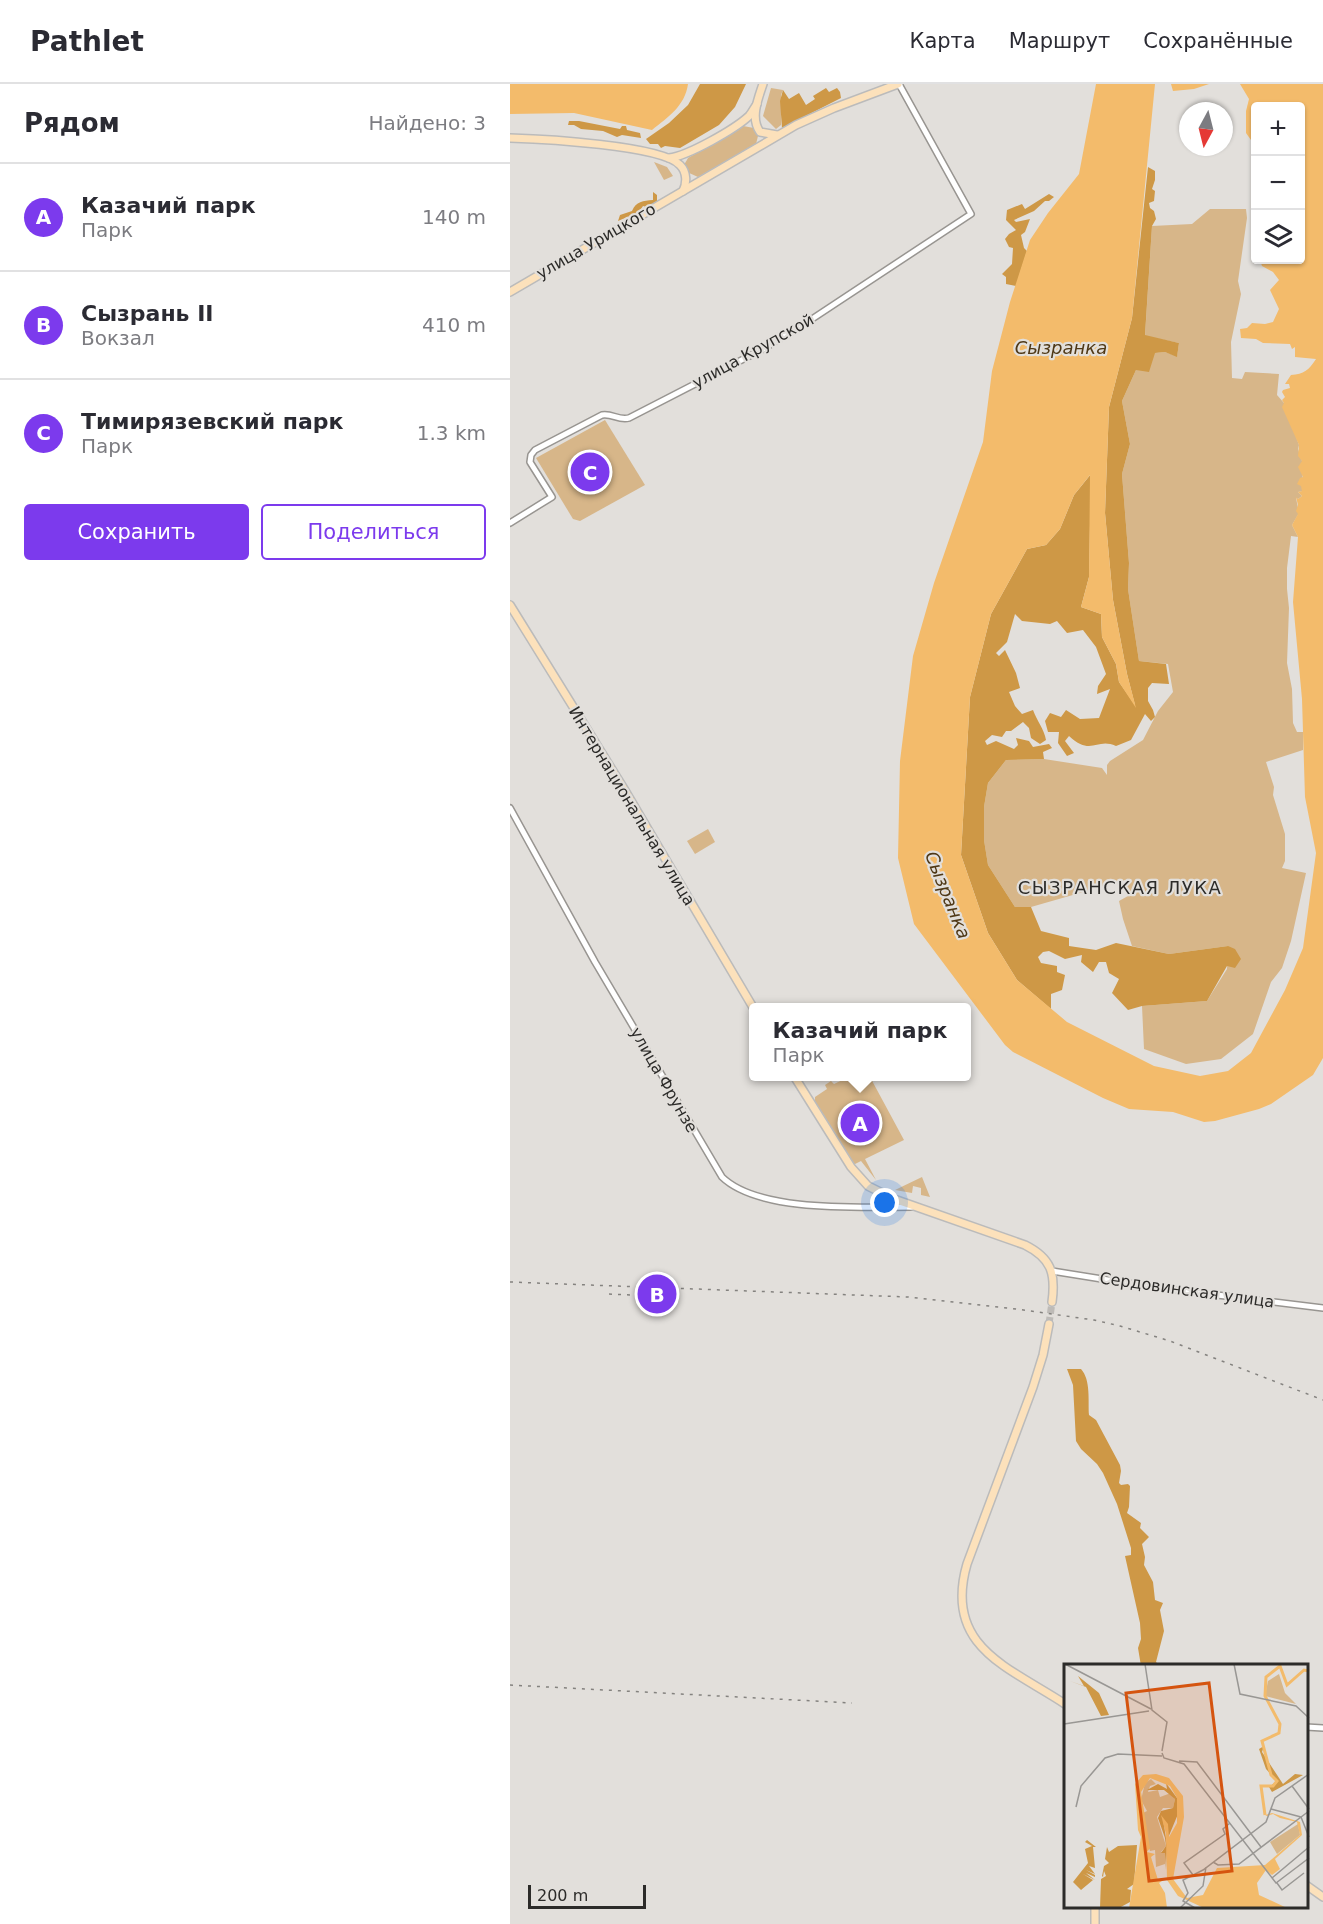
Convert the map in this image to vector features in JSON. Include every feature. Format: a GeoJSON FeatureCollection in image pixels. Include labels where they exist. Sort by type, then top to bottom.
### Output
{"type":"FeatureCollection","features":[{"type":"Feature","properties":{"kind":"main road"},"geometry":{"type":"LineString","coordinates":[[758,146],[760,132],[755,125],[757,104],[763,84]]}},
{"type":"Feature","properties":{"kind":"main road"},"geometry":{"type":"LineString","coordinates":[[685,175],[702,179],[803,122],[858,98],[898,84]]}},
{"type":"Feature","properties":{"kind":"main road"},"geometry":{"type":"LineString","coordinates":[[669,158],[687,154],[737,124],[748,117],[757,104]]}},
{"type":"Feature","properties":{"kind":"main road"},"geometry":{"type":"LineString","coordinates":[[737,124],[755,125]]}},
{"type":"Feature","properties":{"kind":"main road"},"geometry":{"type":"LineString","coordinates":[[760,132],[777,135]]}},
{"type":"Feature","properties":{"kind":"main road"},"geometry":{"type":"LineString","coordinates":[[510,138],[551,139],[608,145],[669,158],[681,166],[685,175],[686,183],[682,191]]}},
{"type":"Feature","properties":{"kind":"main road"},"geometry":{"type":"LineString","coordinates":[[681,166],[687,154]]}},
{"type":"Feature","properties":{"kind":"main road","name":"улица Урицкого"},"geometry":{"type":"LineString","coordinates":[[510,292],[702,179]]}},
{"type":"Feature","properties":{"kind":"main road","name":"Интернациональная улица"},"geometry":{"type":"LineString","coordinates":[[510,605],[624,789],[749,1003]]}},
{"type":"Feature","properties":{"kind":"main road"},"geometry":{"type":"LineString","coordinates":[[797,1081],[851,1167],[868,1186],[886,1196],[1037,1251],[1052,1271],[1054,1281],[1052,1302]]}},
{"type":"Feature","properties":{"kind":"main road"},"geometry":{"type":"LineString","coordinates":[[1049,1324],[1043,1355],[1033,1387],[967,1564],[961,1592],[963,1612],[967,1623],[989,1656],[1064,1703]]}},
{"type":"Feature","properties":{"kind":"main road"},"geometry":{"type":"LineString","coordinates":[[1308,1886],[1323,1897]]}},
{"type":"Feature","properties":{"kind":"street","name":"улица Крупской"},"geometry":{"type":"LineString","coordinates":[[510,523],[552,497],[530,462],[535,450],[602,416],[609,414],[623,420],[629,418],[763,349],[971,214],[898,84]]}},
{"type":"Feature","properties":{"kind":"street","name":"улица Фрунзе"},"geometry":{"type":"LineString","coordinates":[[510,808],[595,962],[722,1177],[737,1189],[751,1194],[795,1203],[818,1206],[916,1207]]}},
{"type":"Feature","properties":{"kind":"street"},"geometry":{"type":"LineString","coordinates":[[884,1207],[887,1203],[886,1196]]}},
{"type":"Feature","properties":{"kind":"street","name":"Сердовинская улица"},"geometry":{"type":"LineString","coordinates":[[1052,1271],[1152,1287],[1323,1308]]}},
{"type":"Feature","properties":{"kind":"street"},"geometry":{"type":"LineString","coordinates":[[1308,1727],[1323,1728]]}},
{"type":"Feature","properties":{"kind":"shaded area"},"geometry":{"type":"Polygon","coordinates":[[[700,84],[746,84],[735,107],[719,125],[680,148],[665,146],[661,148],[658,144],[650,144],[646,139],[669,123],[688,105],[700,84]]]}},
{"type":"Feature","properties":{"kind":"shaded area"},"geometry":{"type":"Polygon","coordinates":[[[771,88],[783,90],[781,125],[776,129],[763,116],[771,88]]]}},
{"type":"Feature","properties":{"kind":"shaded area"},"geometry":{"type":"Polygon","coordinates":[[[826,88],[829,92],[837,88],[841,98],[782,128],[780,101],[783,90],[789,99],[799,93],[806,105],[815,99],[813,96],[826,88]]]}},
{"type":"Feature","properties":{"kind":"shaded area"},"geometry":{"type":"Polygon","coordinates":[[[569,121],[620,129],[626,126],[627,130],[640,133],[641,138],[622,135],[617,137],[603,131],[581,129],[568,125],[569,121]]]}},
{"type":"Feature","properties":{"kind":"shaded area"},"geometry":{"type":"Polygon","coordinates":[[[743,126],[754,128],[758,136],[756,144],[698,177],[687,172],[684,165],[688,158],[743,126]]]}},
{"type":"Feature","properties":{"kind":"shaded area"},"geometry":{"type":"Polygon","coordinates":[[[654,162],[667,167],[673,176],[664,180],[654,162]]]}},
{"type":"Feature","properties":{"kind":"shaded area"},"geometry":{"type":"Polygon","coordinates":[[[1148,167],[1155,171],[1152,189],[1155,191],[1154,201],[1149,203],[1156,219],[1152,226],[1145,335],[1179,343],[1177,357],[1165,352],[1155,353],[1149,372],[1136,370],[1122,401],[1130,444],[1122,474],[1129,563],[1128,589],[1139,661],[1166,664],[1169,684],[1152,683],[1148,688],[1148,701],[1155,717],[1151,721],[1145,714],[1131,740],[1116,746],[1103,744],[1089,746],[1069,736],[1065,741],[1074,753],[1067,756],[1058,743],[1059,732],[1048,732],[1045,721],[1050,713],[1061,717],[1066,710],[1080,719],[1099,718],[1110,689],[1097,694],[1098,686],[1106,674],[1096,647],[1083,630],[1067,633],[1057,621],[1050,624],[1022,621],[1015,614],[1007,642],[996,653],[999,656],[1005,650],[1016,673],[1020,688],[1009,692],[1015,706],[1022,714],[1033,710],[1046,740],[1040,744],[1031,738],[1029,728],[1023,722],[1011,731],[1006,731],[1002,737],[992,735],[985,741],[987,745],[996,741],[1014,749],[1018,745],[1016,738],[1029,741],[1033,747],[1049,744],[1052,748],[1043,752],[1044,759],[1006,760],[988,783],[984,807],[984,840],[988,865],[1015,907],[1031,907],[1041,931],[1069,938],[1069,946],[1096,950],[1116,943],[1169,954],[1228,946],[1235,949],[1241,959],[1235,968],[1227,966],[1207,1001],[1142,1006],[1128,1010],[1112,993],[1119,979],[1109,973],[1106,962],[1099,962],[1093,972],[1081,962],[1082,955],[1065,959],[1049,951],[1043,952],[1038,957],[1041,963],[1057,966],[1057,972],[1065,975],[1062,990],[1051,994],[1051,1009],[1017,980],[988,933],[961,855],[970,697],[991,614],[1027,549],[1046,545],[1060,529],[1074,495],[1091,474],[1089,577],[1081,607],[1101,614],[1102,637],[1116,664],[1119,682],[1135,705],[1113,600],[1105,513],[1109,407],[1132,318],[1148,167]]]}},
{"type":"Feature","properties":{"kind":"shaded area"},"geometry":{"type":"Polygon","coordinates":[[[653,192],[657,195],[657,203],[650,208],[643,206],[639,212],[618,221],[620,215],[632,211],[638,203],[653,200],[653,192]]]}},
{"type":"Feature","properties":{"kind":"shaded area"},"geometry":{"type":"Polygon","coordinates":[[[1049,194],[1054,197],[1045,201],[1034,211],[1014,220],[1016,222],[1030,219],[1025,232],[1021,235],[1027,251],[1016,286],[1006,284],[1006,277],[1002,274],[1012,264],[1013,248],[1009,247],[1005,239],[1016,230],[1006,220],[1007,210],[1022,204],[1025,209],[1049,194]]]}},
{"type":"Feature","properties":{"kind":"shaded area"},"geometry":{"type":"Polygon","coordinates":[[[1210,209],[1246,209],[1247,218],[1238,281],[1241,294],[1231,342],[1232,378],[1242,379],[1245,372],[1279,374],[1277,395],[1284,403],[1299,445],[1302,461],[1303,491],[1298,492],[1302,496],[1296,498],[1299,513],[1292,525],[1298,537],[1291,536],[1287,568],[1289,608],[1287,663],[1292,689],[1293,723],[1297,732],[1303,732],[1303,750],[1266,762],[1285,834],[1285,861],[1282,868],[1306,873],[1291,941],[1282,968],[1271,982],[1253,1034],[1221,1059],[1186,1064],[1144,1049],[1142,1006],[1207,1001],[1227,969],[1228,946],[1169,954],[1132,946],[1119,901],[1128,896],[1125,880],[1031,907],[1015,907],[988,865],[984,840],[984,807],[988,783],[1006,760],[1044,759],[1102,768],[1107,775],[1107,765],[1110,761],[1143,740],[1158,711],[1173,692],[1168,664],[1139,661],[1128,589],[1129,563],[1122,474],[1130,444],[1122,401],[1136,370],[1154,353],[1165,352],[1177,356],[1179,343],[1145,336],[1152,226],[1192,224],[1210,209]]]}},
{"type":"Feature","properties":{"kind":"shaded area"},"geometry":{"type":"Polygon","coordinates":[[[605,420],[645,485],[580,521],[573,519],[536,458],[605,420]]]}},
{"type":"Feature","properties":{"kind":"shaded area"},"geometry":{"type":"Polygon","coordinates":[[[708,829],[715,842],[695,854],[687,841],[708,829]]]}},
{"type":"Feature","properties":{"kind":"shaded area"},"geometry":{"type":"Polygon","coordinates":[[[831,1081],[834,1084],[840,1081],[872,1081],[904,1140],[865,1159],[876,1180],[861,1161],[853,1165],[815,1105],[815,1097],[827,1089],[825,1085],[831,1081]]]}},
{"type":"Feature","properties":{"kind":"shaded area"},"geometry":{"type":"Polygon","coordinates":[[[922,1177],[930,1197],[921,1195],[921,1188],[913,1186],[912,1193],[895,1190],[922,1177]]]}},
{"type":"Feature","properties":{"kind":"shaded area"},"geometry":{"type":"Polygon","coordinates":[[[1067,1369],[1081,1369],[1088,1385],[1089,1415],[1096,1420],[1120,1465],[1119,1483],[1130,1486],[1127,1513],[1141,1523],[1140,1528],[1149,1537],[1142,1544],[1144,1565],[1153,1582],[1155,1600],[1163,1603],[1160,1610],[1164,1631],[1156,1662],[1158,1664],[1141,1664],[1138,1648],[1141,1639],[1140,1623],[1125,1556],[1131,1555],[1131,1548],[1117,1504],[1103,1473],[1076,1441],[1073,1385],[1067,1369]]]}},
{"type":"Feature","properties":{"kind":"water"},"geometry":{"type":"Polygon","coordinates":[[[510,84],[688,84],[680,105],[652,130],[574,113],[510,114],[510,84]]]}},
{"type":"Feature","properties":{"kind":"water","name":"Сызранка"},"geometry":{"type":"Polygon","coordinates":[[[1096,84],[1155,84],[1132,318],[1109,407],[1105,513],[1113,600],[1136,708],[1119,682],[1116,664],[1102,637],[1101,614],[1081,607],[1089,577],[1090,475],[1074,495],[1060,529],[1046,545],[1027,549],[991,614],[970,697],[961,855],[988,933],[1017,980],[1067,1022],[1154,1066],[1200,1076],[1228,1071],[1251,1053],[1285,990],[1303,948],[1316,853],[1305,797],[1302,699],[1293,602],[1298,537],[1292,525],[1298,514],[1296,497],[1298,499],[1302,496],[1298,492],[1302,491],[1301,486],[1297,484],[1303,477],[1298,467],[1302,461],[1298,456],[1299,445],[1282,407],[1284,403],[1282,400],[1285,397],[1282,392],[1290,388],[1289,384],[1285,384],[1291,375],[1306,371],[1316,359],[1295,357],[1295,347],[1292,349],[1290,344],[1263,343],[1256,339],[1241,338],[1240,329],[1247,328],[1252,323],[1273,322],[1279,309],[1270,290],[1279,280],[1273,272],[1261,264],[1305,264],[1305,102],[1251,102],[1251,140],[1246,133],[1246,111],[1249,99],[1240,84],[1323,84],[1323,1058],[1313,1075],[1271,1104],[1215,1121],[1204,1122],[1173,1112],[1129,1109],[1013,1052],[1005,1045],[914,924],[898,858],[900,761],[913,656],[934,583],[983,442],[992,371],[1010,302],[1030,240],[1079,174],[1096,84]]]}},
{"type":"Feature","properties":{"kind":"water"},"geometry":{"type":"Polygon","coordinates":[[[1171,84],[1209,84],[1194,89],[1173,91],[1171,84]]]}},
{"type":"Feature","properties":{"kind":"tunnel"},"geometry":{"type":"LineString","coordinates":[[1049,1324],[1052,1302]]}},
{"type":"Feature","properties":{"kind":"railway"},"geometry":{"type":"LineString","coordinates":[[510,1282],[908,1297],[1094,1320],[1170,1341],[1323,1400]]}},
{"type":"Feature","properties":{"kind":"railway"},"geometry":{"type":"LineString","coordinates":[[609,1294],[678,1297]]}},
{"type":"Feature","properties":{"kind":"railway"},"geometry":{"type":"LineString","coordinates":[[510,1685],[852,1703]]}},
{"type":"Feature","properties":{"kind":"place","name":"Тимирязевский парк"},"geometry":{"type":"Point","coordinates":[590,472]}},
{"type":"Feature","properties":{"kind":"place","name":"Казачий парк"},"geometry":{"type":"Point","coordinates":[860,1123]}},
{"type":"Feature","properties":{"kind":"place","name":"Сызрань II"},"geometry":{"type":"Point","coordinates":[657,1294]}},
{"type":"Feature","properties":{"kind":"district","name":"СЫЗРАНСКАЯ ЛУКА"},"geometry":{"type":"Point","coordinates":[1120,887]}}]}
